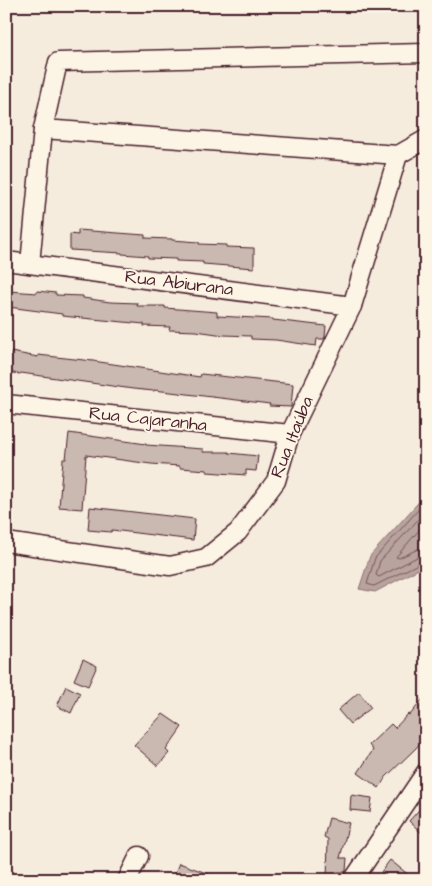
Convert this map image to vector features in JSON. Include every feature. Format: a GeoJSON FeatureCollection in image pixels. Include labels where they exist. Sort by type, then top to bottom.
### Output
{"type":"FeatureCollection","features":[{"type":"Feature","properties":{"kind":"street"},"geometry":{"type":"LineString","coordinates":[[426,42],[426,60]]}},
{"type":"Feature","properties":{"kind":"street"},"geometry":{"type":"LineString","coordinates":[[30,264],[42,129],[58,62],[425,53]]}},
{"type":"Feature","properties":{"kind":"street"},"geometry":{"type":"LineString","coordinates":[[42,129],[398,155],[426,140]]}},
{"type":"Feature","properties":{"kind":"street","name":"Rua Itaúba"},"geometry":{"type":"LineString","coordinates":[[6,542],[170,566],[206,558],[238,532],[276,481],[290,434],[352,306],[398,155]]}},
{"type":"Feature","properties":{"kind":"street","name":"Rua Abiurana"},"geometry":{"type":"LineString","coordinates":[[6,261],[352,306]]}},
{"type":"Feature","properties":{"kind":"street","name":"Rua Cajaranha"},"geometry":{"type":"LineString","coordinates":[[6,404],[290,434]]}},
{"type":"Feature","properties":{"kind":"street"},"geometry":{"type":"LineString","coordinates":[[353,880],[426,772]]}},
{"type":"Feature","properties":{"kind":"street"},"geometry":{"type":"LineString","coordinates":[[127,880],[138,856]]}},
{"type":"Feature","properties":{"kind":"water"},"geometry":{"type":"Polygon","coordinates":[[[426,494],[426,565],[375,592],[359,589],[370,556],[426,494]]]}},
{"type":"Feature","properties":{"kind":"building"},"geometry":{"type":"Polygon","coordinates":[[[78,230],[145,235],[145,238],[226,245],[226,247],[254,248],[254,268],[176,261],[176,259],[148,258],[148,256],[122,253],[70,250],[70,234],[78,235],[78,230]]]}},
{"type":"Feature","properties":{"kind":"building"},"geometry":{"type":"Polygon","coordinates":[[[9,291],[56,293],[56,295],[83,296],[83,298],[110,302],[138,303],[137,306],[165,306],[165,308],[217,312],[217,316],[273,319],[326,326],[325,337],[324,339],[317,339],[316,346],[276,340],[251,339],[251,336],[169,330],[170,327],[144,326],[144,324],[62,316],[62,314],[8,307],[9,291]]]}},
{"type":"Feature","properties":{"kind":"building"},"geometry":{"type":"Polygon","coordinates":[[[11,352],[38,357],[38,355],[93,361],[200,377],[201,374],[293,384],[291,407],[269,406],[270,404],[133,389],[6,372],[6,357],[10,358],[11,352]]]}},
{"type":"Feature","properties":{"kind":"building"},"geometry":{"type":"Polygon","coordinates":[[[69,433],[146,445],[203,449],[203,452],[229,452],[258,456],[256,471],[246,470],[246,475],[207,472],[207,470],[180,468],[180,466],[86,455],[82,509],[59,507],[63,459],[66,459],[69,433]]]}},
{"type":"Feature","properties":{"kind":"building"},"geometry":{"type":"Polygon","coordinates":[[[90,507],[195,519],[193,540],[112,530],[111,532],[88,530],[90,507]]]}},
{"type":"Feature","properties":{"kind":"building"},"geometry":{"type":"Polygon","coordinates":[[[83,659],[97,666],[88,686],[74,680],[83,659]]]}},
{"type":"Feature","properties":{"kind":"building"},"geometry":{"type":"Polygon","coordinates":[[[66,686],[80,693],[71,713],[57,706],[66,686]]]}},
{"type":"Feature","properties":{"kind":"building"},"geometry":{"type":"Polygon","coordinates":[[[359,692],[371,708],[350,724],[338,710],[359,692]]]}},
{"type":"Feature","properties":{"kind":"building"},"geometry":{"type":"Polygon","coordinates":[[[426,695],[426,718],[421,725],[426,730],[426,737],[386,777],[379,788],[358,773],[373,750],[369,745],[391,724],[395,728],[408,714],[410,715],[426,695]]]}},
{"type":"Feature","properties":{"kind":"building"},"geometry":{"type":"Polygon","coordinates":[[[163,714],[182,727],[166,750],[169,753],[158,766],[134,745],[163,714]]]}},
{"type":"Feature","properties":{"kind":"building"},"geometry":{"type":"Polygon","coordinates":[[[351,795],[372,798],[370,812],[350,810],[351,795]]]}},
{"type":"Feature","properties":{"kind":"building"},"geometry":{"type":"Polygon","coordinates":[[[426,802],[426,837],[409,821],[426,802]]]}},
{"type":"Feature","properties":{"kind":"building"},"geometry":{"type":"Polygon","coordinates":[[[329,818],[349,823],[340,858],[347,858],[346,871],[337,872],[335,880],[327,880],[328,839],[324,837],[329,818]]]}},
{"type":"Feature","properties":{"kind":"building"},"geometry":{"type":"Polygon","coordinates":[[[390,860],[415,880],[391,880],[381,872],[390,860]]]}},
{"type":"Feature","properties":{"kind":"building"},"geometry":{"type":"Polygon","coordinates":[[[179,863],[220,878],[219,880],[172,880],[179,863]]]}}]}
